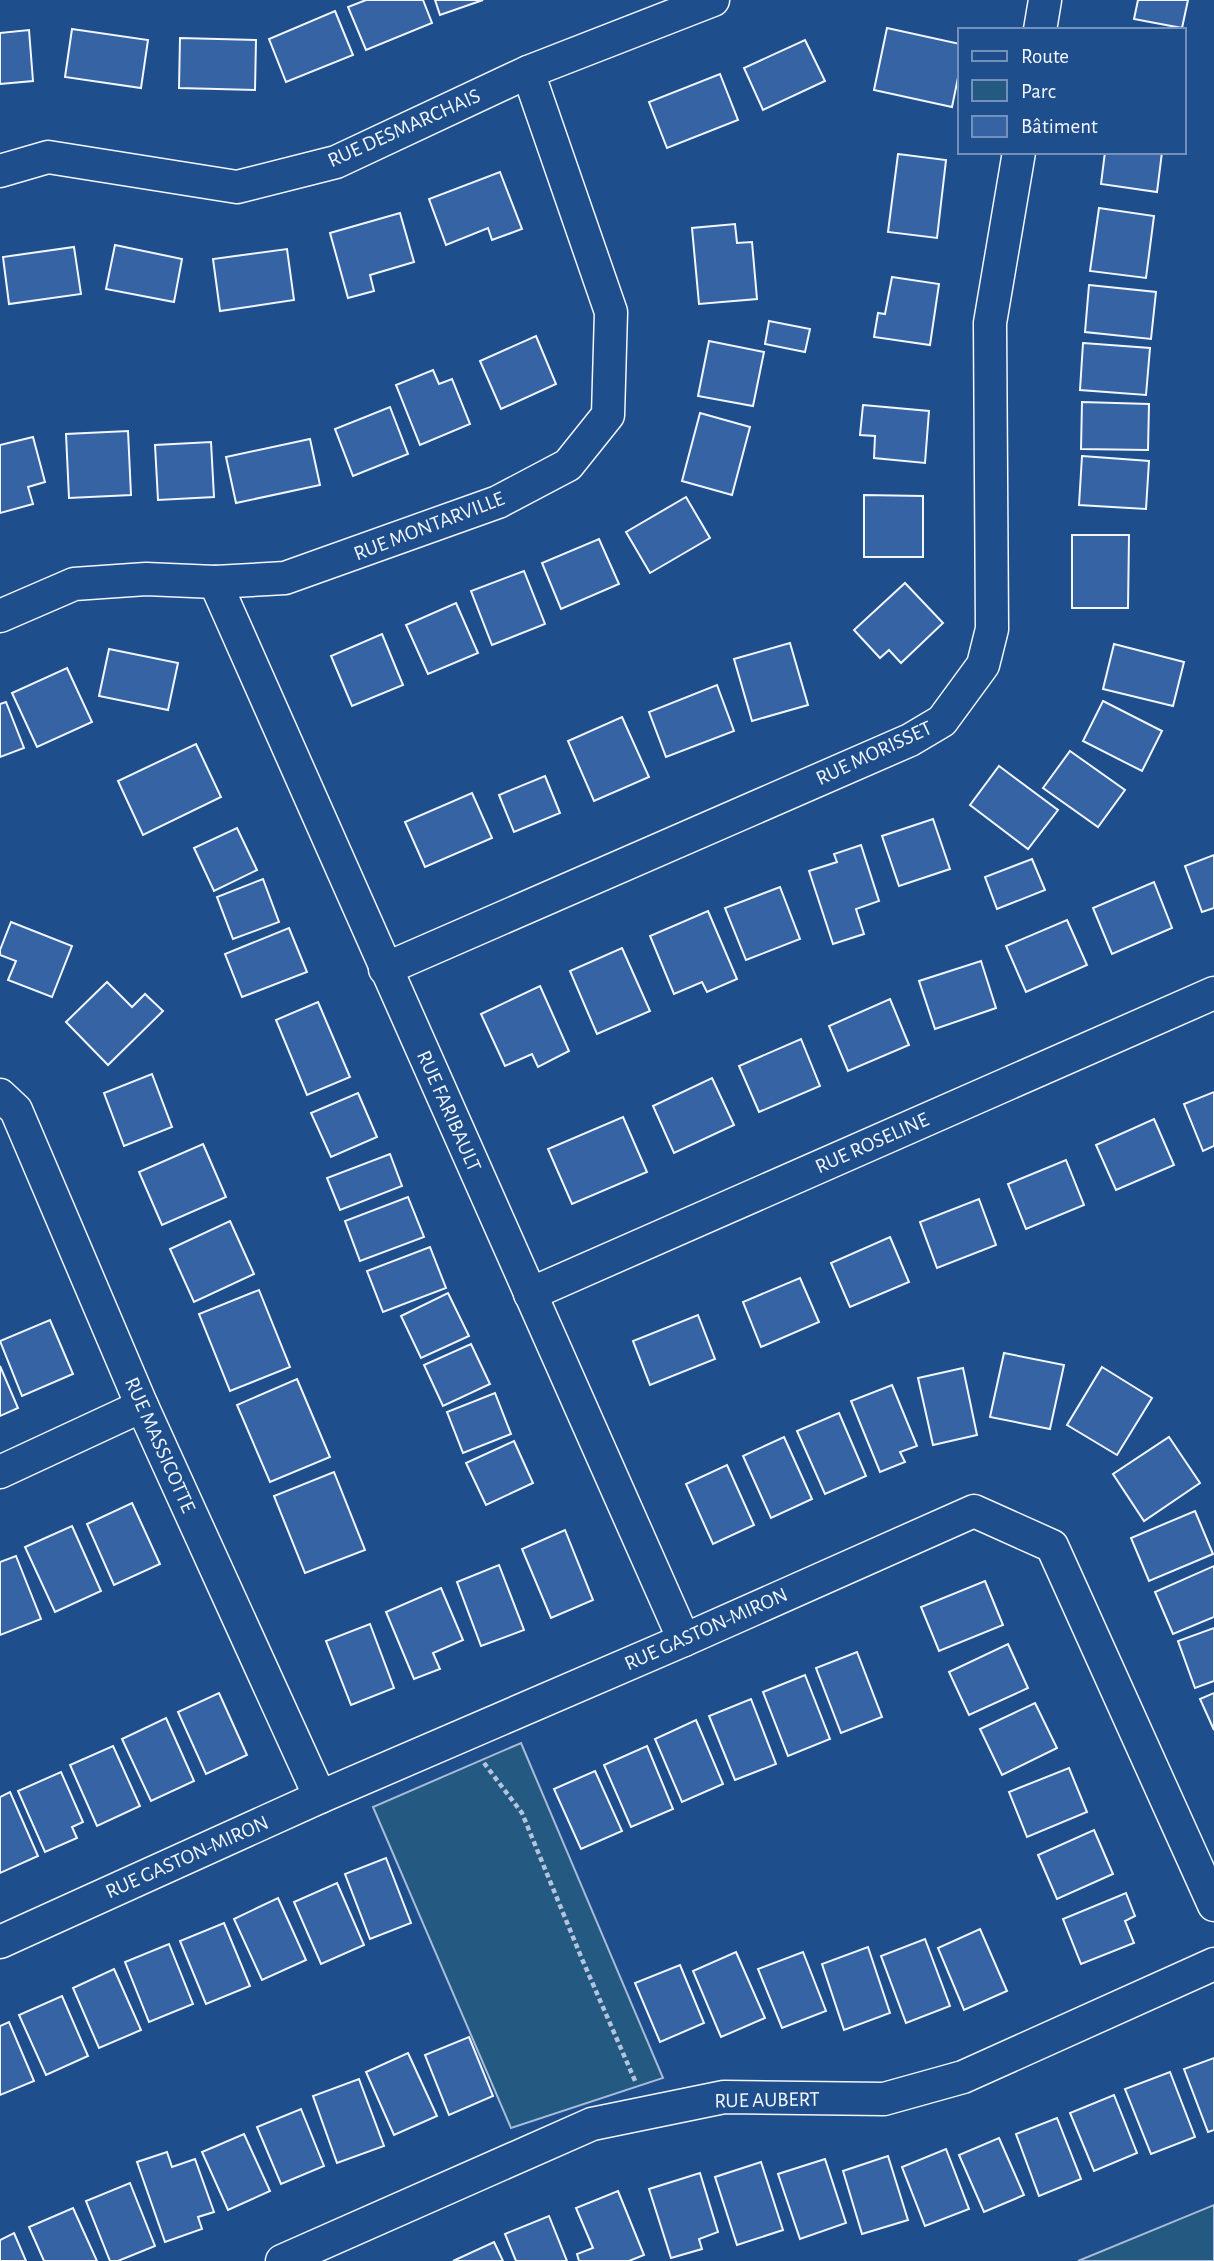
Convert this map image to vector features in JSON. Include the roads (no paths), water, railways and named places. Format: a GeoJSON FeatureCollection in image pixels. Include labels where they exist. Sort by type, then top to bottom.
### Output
{"type":"FeatureCollection","features":[{"type":"Feature","properties":{"kind":"street","name":"RUE DESMARCHAIS"},"geometry":{"type":"LineString","coordinates":[[0,171],[48,157],[237,187],[336,162],[528,72],[713,0]]}},
{"type":"Feature","properties":{"kind":"street"},"geometry":{"type":"LineString","coordinates":[[1040,28],[1045,0]]}},
{"type":"Feature","properties":{"kind":"street","name":"RUE MONTARVILLE"},"geometry":{"type":"LineString","coordinates":[[0,616],[74,584],[146,579],[215,582],[285,579],[498,502],[568,465],[608,415],[611,312],[528,72]]}},
{"type":"Feature","properties":{"kind":"street","name":"RUE MORISSET"},"geometry":{"type":"LineString","coordinates":[[385,969],[910,740],[942,721],[983,665],[992,629],[990,323],[1019,154]]}},
{"type":"Feature","properties":{"kind":"street","name":"RUE FARIBAULT"},"geometry":{"type":"LineString","coordinates":[[215,582],[684,1640]]}},
{"type":"Feature","properties":{"kind":"street","name":"RUE ROSELINE"},"geometry":{"type":"LineString","coordinates":[[530,1294],[1214,993]]}},
{"type":"Feature","properties":{"kind":"street","name":"RUE MASSICOTTE"},"geometry":{"type":"LineString","coordinates":[[0,1095],[16,1110],[142,1406],[320,1797]]}},
{"type":"Feature","properties":{"kind":"street"},"geometry":{"type":"LineString","coordinates":[[0,1472],[142,1406]]}},
{"type":"Feature","properties":{"kind":"street","name":"RUE GASTON-MIRON"},"geometry":{"type":"LineString","coordinates":[[0,1941],[320,1797],[974,1511],[1052,1546],[1214,1905]]}},
{"type":"Feature","properties":{"kind":"street","name":"RUE AUBERT"},"geometry":{"type":"LineString","coordinates":[[282,2261],[592,2124],[724,2097],[884,2099],[963,2077],[1214,1964]]}}]}
